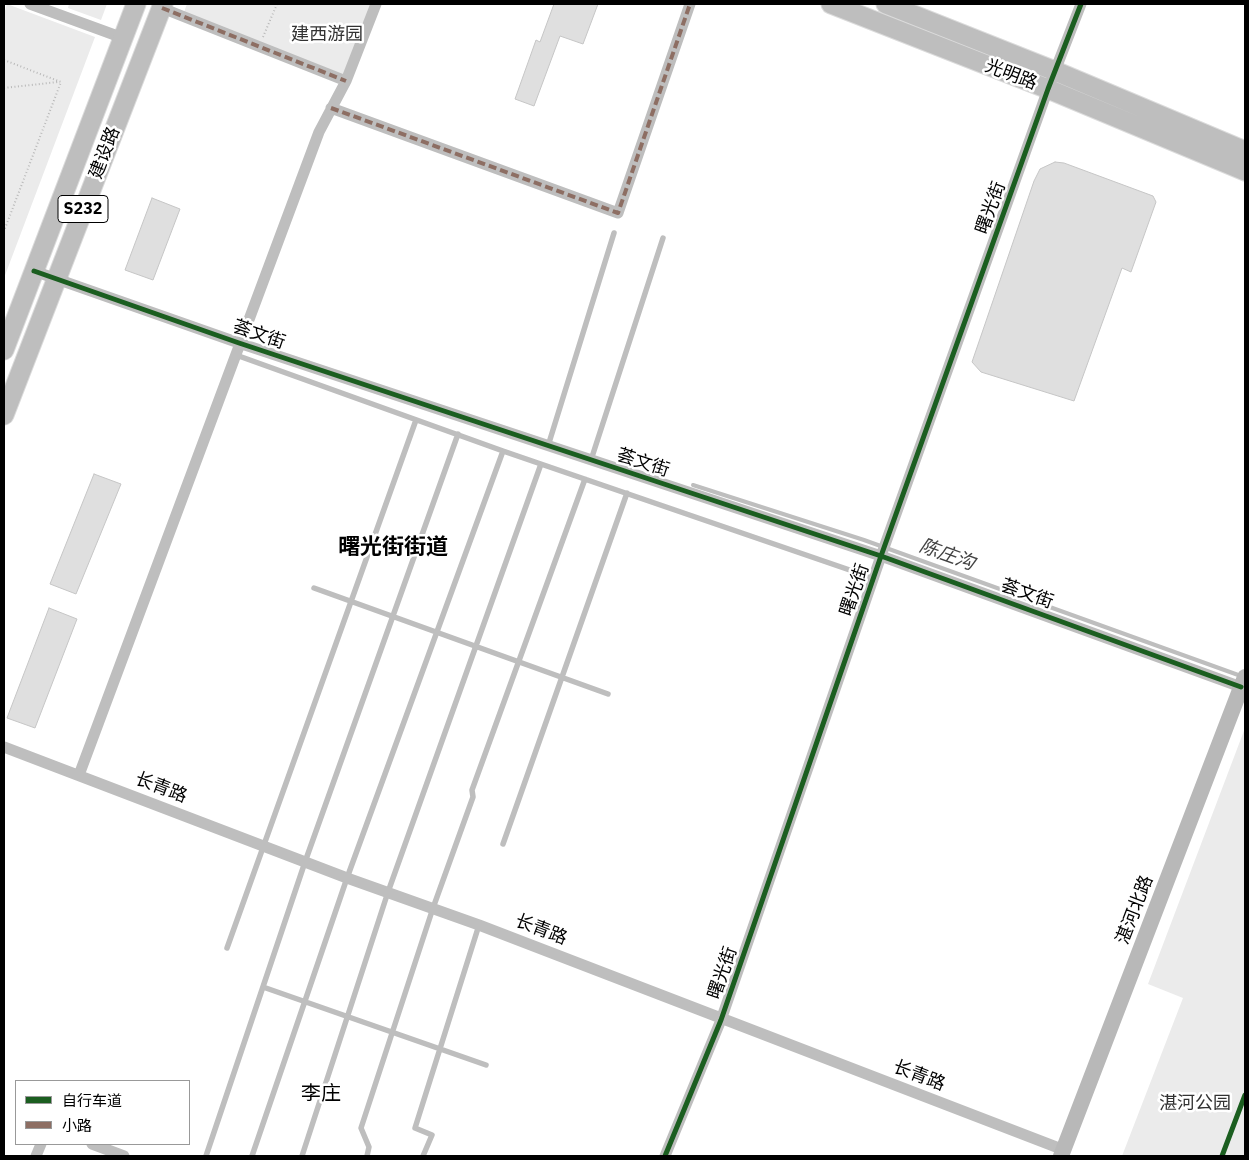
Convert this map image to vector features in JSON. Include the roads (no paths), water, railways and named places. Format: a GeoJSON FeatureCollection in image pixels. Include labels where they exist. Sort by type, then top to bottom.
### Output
{"type":"FeatureCollection","features":[{"type":"Feature","properties":{"kind":"main road","name":"建设路"},"geometry":{"type":"LineString","coordinates":[[4,350],[136,4]]}},
{"type":"Feature","properties":{"kind":"main road","name":"光明路"},"geometry":{"type":"LineString","coordinates":[[831,4],[1048,89],[1245,171]]}},
{"type":"Feature","properties":{"kind":"main road","name":"光明路"},"geometry":{"type":"LineString","coordinates":[[886,4],[1055,71],[1245,151]]}},
{"type":"Feature","properties":{"kind":"main road","name":"建设路"},"geometry":{"type":"LineString","coordinates":[[4,415],[163,6]]}},
{"type":"Feature","properties":{"kind":"street"},"geometry":{"type":"LineString","coordinates":[[30,4],[123,38]]}},
{"type":"Feature","properties":{"kind":"street"},"geometry":{"type":"LineString","coordinates":[[79,775],[319,132],[346,80],[376,4]]}},
{"type":"Feature","properties":{"kind":"street"},"geometry":{"type":"LineString","coordinates":[[331,108],[618,213],[690,4]]}},
{"type":"Feature","properties":{"kind":"street","name":"曙光街"},"geometry":{"type":"LineString","coordinates":[[665,1156],[721,1020],[883,549],[1048,89],[1082,4]]}},
{"type":"Feature","properties":{"kind":"street"},"geometry":{"type":"LineString","coordinates":[[163,6],[260,47],[346,80]]}},
{"type":"Feature","properties":{"kind":"street","name":"荟文街"},"geometry":{"type":"LineString","coordinates":[[34,271],[237,349],[883,549],[1243,682]]}},
{"type":"Feature","properties":{"kind":"street","name":"湛河北路"},"geometry":{"type":"LineString","coordinates":[[1063,1153],[1243,682]]}},
{"type":"Feature","properties":{"kind":"street","name":"长青路"},"geometry":{"type":"LineString","coordinates":[[4,746],[347,878],[479,925],[1063,1153]]}},
{"type":"Feature","properties":{"kind":"street"},"geometry":{"type":"LineString","coordinates":[[95,1145],[124,1156]]}},
{"type":"Feature","properties":{"kind":"lane"},"geometry":{"type":"LineString","coordinates":[[548,446],[614,233]]}},
{"type":"Feature","properties":{"kind":"lane"},"geometry":{"type":"LineString","coordinates":[[591,460],[663,238]]}},
{"type":"Feature","properties":{"kind":"lane"},"geometry":{"type":"LineString","coordinates":[[237,349],[416,420],[873,578]]}},
{"type":"Feature","properties":{"kind":"lane"},"geometry":{"type":"LineString","coordinates":[[227,948],[262,845],[416,420]]}},
{"type":"Feature","properties":{"kind":"lane"},"geometry":{"type":"LineString","coordinates":[[206,1156],[305,862],[458,434]]}},
{"type":"Feature","properties":{"kind":"lane"},"geometry":{"type":"LineString","coordinates":[[252,1156],[347,878],[503,451]]}},
{"type":"Feature","properties":{"kind":"lane"},"geometry":{"type":"LineString","coordinates":[[302,1156],[388,892],[541,464]]}},
{"type":"Feature","properties":{"kind":"lane"},"geometry":{"type":"LineString","coordinates":[[367,1156],[369,1147],[362,1128],[433,908],[473,797],[472,790],[520,662],[584,479]]}},
{"type":"Feature","properties":{"kind":"lane"},"geometry":{"type":"LineString","coordinates":[[503,844],[627,493]]}},
{"type":"Feature","properties":{"kind":"lane"},"geometry":{"type":"LineString","coordinates":[[314,588],[608,694]]}},
{"type":"Feature","properties":{"kind":"lane"},"geometry":{"type":"LineString","coordinates":[[423,1156],[432,1135],[415,1128],[479,925]]}},
{"type":"Feature","properties":{"kind":"lane"},"geometry":{"type":"LineString","coordinates":[[263,987],[486,1065]]}},
{"type":"Feature","properties":{"kind":"waterway","name":"陈庄沟"},"geometry":{"type":"LineString","coordinates":[[693,485],[864,540],[1241,676]]}},
{"type":"Feature","properties":{"kind":"district","name":"曙光街街道"},"geometry":{"type":"Point","coordinates":[393,548]}},
{"type":"Feature","properties":{"kind":"district","name":"李庄"},"geometry":{"type":"Point","coordinates":[321,1094]}},
{"type":"Feature","properties":{"kind":"park label","name":"建西游园"},"geometry":{"type":"Point","coordinates":[327,35]}},
{"type":"Feature","properties":{"kind":"park label","name":"湛河公园"},"geometry":{"type":"Point","coordinates":[1195,1104]}}]}
